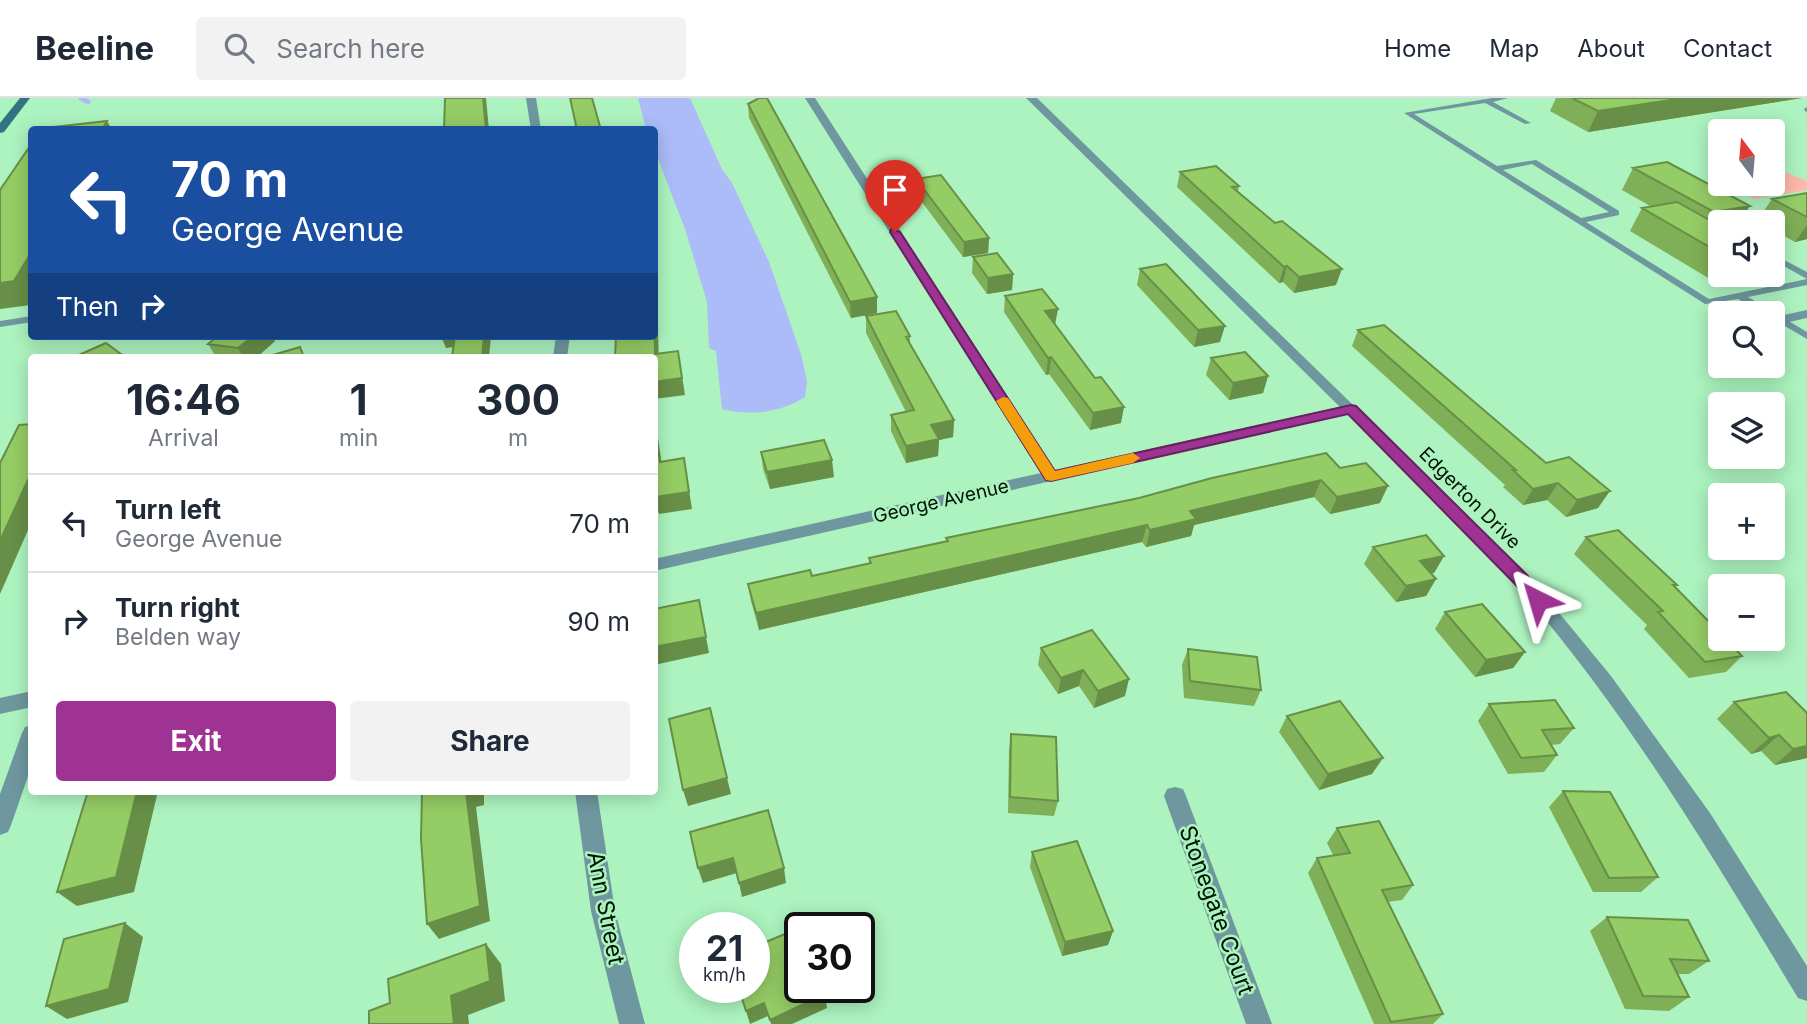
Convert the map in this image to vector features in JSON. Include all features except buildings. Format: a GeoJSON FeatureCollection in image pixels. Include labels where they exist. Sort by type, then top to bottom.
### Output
{"type":"FeatureCollection","features":[{"type":"Feature","properties":{"kind":"street"},"geometry":{"type":"LineString","coordinates":[[0,130],[5,116],[24,98]]}},
{"type":"Feature","properties":{"kind":"street"},"geometry":{"type":"LineString","coordinates":[[531,98],[535,126]]}},
{"type":"Feature","properties":{"kind":"street"},"geometry":{"type":"LineString","coordinates":[[810,98],[1051,476]]}},
{"type":"Feature","properties":{"kind":"street","name":"Edgerton Drive"},"geometry":{"type":"LineString","coordinates":[[1031,98],[1351,409],[1521,579],[1604,682],[1702,820],[1807,989]]}},
{"type":"Feature","properties":{"kind":"street"},"geometry":{"type":"LineString","coordinates":[[1785,315],[1807,314]]}},
{"type":"Feature","properties":{"kind":"street","name":"George Avenue"},"geometry":{"type":"LineString","coordinates":[[658,564],[1351,409]]}},
{"type":"Feature","properties":{"kind":"street"},"geometry":{"type":"LineString","coordinates":[[0,706],[28,700]]}},
{"type":"Feature","properties":{"kind":"street"},"geometry":{"type":"LineString","coordinates":[[0,825],[28,744]]}},
{"type":"Feature","properties":{"kind":"street","name":"Ann Street"},"geometry":{"type":"LineString","coordinates":[[587,795],[603,911],[632,1024]]}},
{"type":"Feature","properties":{"kind":"street","name":"Stonegate Court"},"geometry":{"type":"LineString","coordinates":[[1175,796],[1259,1024]]}},
{"type":"Feature","properties":{"kind":"lane"},"geometry":{"type":"LineString","coordinates":[[1505,98],[1407,113],[1708,302],[1807,282]]}},
{"type":"Feature","properties":{"kind":"lane"},"geometry":{"type":"LineString","coordinates":[[1485,101],[1527,123]]}},
{"type":"Feature","properties":{"kind":"lane"},"geometry":{"type":"LineString","coordinates":[[1495,169],[1533,162],[1616,213],[1580,221]]}},
{"type":"Feature","properties":{"kind":"lane"},"geometry":{"type":"LineString","coordinates":[[1785,264],[1807,276]]}},
{"type":"Feature","properties":{"kind":"lane"},"geometry":{"type":"LineString","coordinates":[[1740,296],[1748,301]]}},
{"type":"Feature","properties":{"kind":"lane"},"geometry":{"type":"LineString","coordinates":[[0,324],[28,320]]}},
{"type":"Feature","properties":{"kind":"lane"},"geometry":{"type":"LineString","coordinates":[[1785,323],[1807,336]]}},
{"type":"Feature","properties":{"kind":"shaded area"},"geometry":{"type":"Polygon","coordinates":[[[1785,172],[1807,181],[1807,190],[1785,194],[1785,172]]]}},
{"type":"Feature","properties":{"kind":"shaded area"},"geometry":{"type":"Polygon","coordinates":[[[1748,196],[1772,196],[1754,199],[1748,196]]]}},
{"type":"Feature","properties":{"kind":"water"},"geometry":{"type":"Polygon","coordinates":[[[638,98],[690,98],[769,262],[801,354],[807,381],[805,397],[785,407],[765,412],[722,409],[716,351],[709,348],[707,302],[685,229],[658,159],[658,126],[645,126],[638,98]]]}},
{"type":"Feature","properties":{"kind":"waterway"},"geometry":{"type":"LineString","coordinates":[[81,98],[88,102]]}},
{"type":"Feature","properties":{"kind":"slow traffic"},"geometry":{"type":"LineString","coordinates":[[1003,401],[1051,476],[1133,458]]}},
{"type":"Feature","properties":{"kind":"route"},"geometry":{"type":"LineString","coordinates":[[895,232],[1051,476],[1351,409],[1521,579],[1538,600]]}}]}
